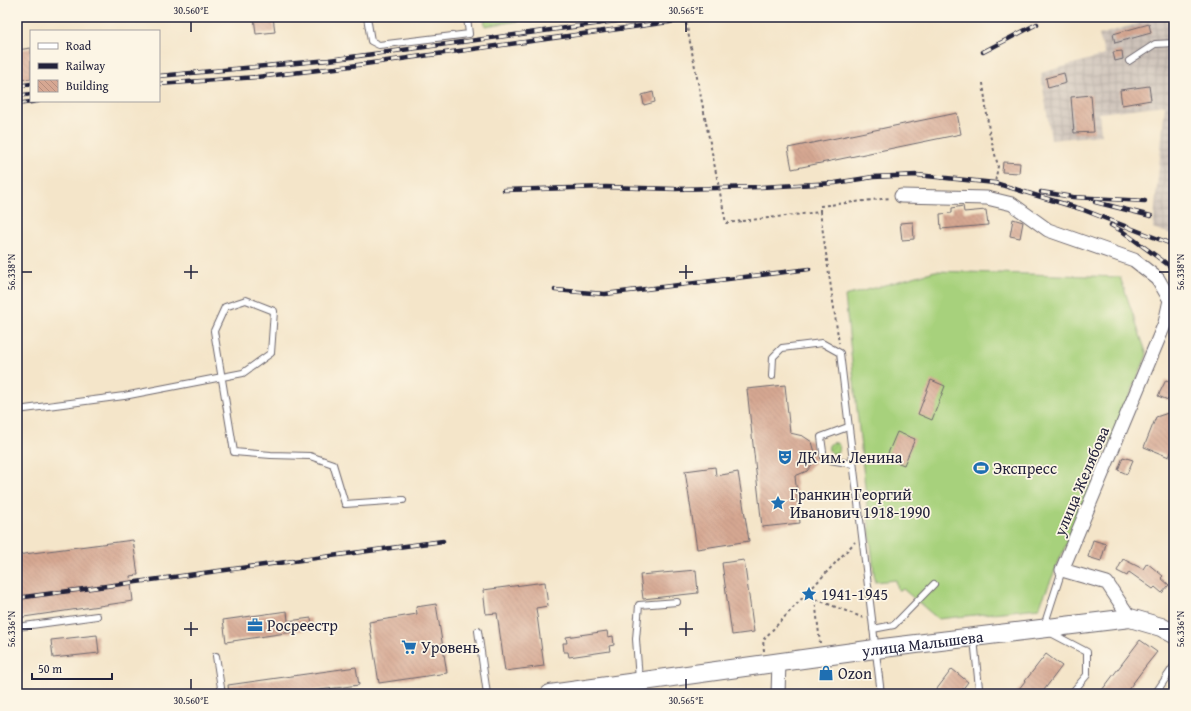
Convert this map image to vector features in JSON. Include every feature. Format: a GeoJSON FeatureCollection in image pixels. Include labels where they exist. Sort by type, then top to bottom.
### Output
{"type":"FeatureCollection","features":[{"type":"Feature","properties":{"kind":"street","name":"улица Желябова"},"geometry":{"type":"LineString","coordinates":[[901,196],[987,198],[1012,204],[1048,230],[1134,260],[1158,279],[1170,300],[1165,323],[1062,570]]}},
{"type":"Feature","properties":{"kind":"street"},"geometry":{"type":"LineString","coordinates":[[1062,570],[1107,584],[1130,618]]}},
{"type":"Feature","properties":{"kind":"street","name":"улица Малышева"},"geometry":{"type":"LineString","coordinates":[[550,694],[875,649],[1130,618],[1160,627],[1174,634]]}},
{"type":"Feature","properties":{"kind":"street"},"geometry":{"type":"LineString","coordinates":[[772,663],[778,694]]}},
{"type":"Feature","properties":{"kind":"lane"},"geometry":{"type":"LineString","coordinates":[[367,17],[371,41],[379,45],[469,34],[467,17]]}},
{"type":"Feature","properties":{"kind":"lane"},"geometry":{"type":"LineString","coordinates":[[1129,61],[1156,44],[1174,43]]}},
{"type":"Feature","properties":{"kind":"lane"},"geometry":{"type":"LineString","coordinates":[[17,410],[124,396],[222,378],[243,374],[271,353],[274,311],[246,300],[225,307],[214,331],[222,378],[234,452],[310,456],[334,464],[345,504],[404,500]]}},
{"type":"Feature","properties":{"kind":"lane"},"geometry":{"type":"LineString","coordinates":[[772,376],[773,357],[782,348],[822,343],[840,353],[881,694]]}},
{"type":"Feature","properties":{"kind":"lane"},"geometry":{"type":"LineString","coordinates":[[848,427],[821,437],[824,459],[853,464]]}},
{"type":"Feature","properties":{"kind":"lane"},"geometry":{"type":"LineString","coordinates":[[1062,570],[1043,629],[1087,652],[1087,675],[1071,694]]}},
{"type":"Feature","properties":{"kind":"lane"},"geometry":{"type":"LineString","coordinates":[[873,629],[894,625],[934,584]]}},
{"type":"Feature","properties":{"kind":"lane"},"geometry":{"type":"LineString","coordinates":[[640,682],[636,639],[640,605],[677,602]]}},
{"type":"Feature","properties":{"kind":"lane"},"geometry":{"type":"LineString","coordinates":[[17,626],[97,616]]}},
{"type":"Feature","properties":{"kind":"lane"},"geometry":{"type":"LineString","coordinates":[[478,631],[487,694]]}},
{"type":"Feature","properties":{"kind":"lane"},"geometry":{"type":"LineString","coordinates":[[973,637],[979,688],[975,694]]}},
{"type":"Feature","properties":{"kind":"lane"},"geometry":{"type":"LineString","coordinates":[[216,656],[222,694]]}},
{"type":"Feature","properties":{"kind":"lane"},"geometry":{"type":"LineString","coordinates":[[1155,694],[1174,666]]}},
{"type":"Feature","properties":{"kind":"path"},"geometry":{"type":"LineString","coordinates":[[685,17],[726,223],[820,212]]}},
{"type":"Feature","properties":{"kind":"path"},"geometry":{"type":"LineString","coordinates":[[982,83],[989,131],[998,166],[995,183],[987,198]]}},
{"type":"Feature","properties":{"kind":"path"},"geometry":{"type":"LineString","coordinates":[[840,353],[820,206],[901,196]]}},
{"type":"Feature","properties":{"kind":"path"},"geometry":{"type":"LineString","coordinates":[[772,663],[763,640],[862,536]]}},
{"type":"Feature","properties":{"kind":"path"},"geometry":{"type":"LineString","coordinates":[[805,595],[872,621]]}},
{"type":"Feature","properties":{"kind":"path"},"geometry":{"type":"LineString","coordinates":[[815,599],[820,644]]}},
{"type":"Feature","properties":{"kind":"shaded area"},"geometry":{"type":"Polygon","coordinates":[[[1163,17],[1169,22],[1174,22],[1174,235],[1153,228],[1165,105],[1099,113],[1101,135],[1051,140],[1041,73],[1105,55],[1099,35],[1163,17]]]}},
{"type":"Feature","properties":{"kind":"green space"},"geometry":{"type":"Polygon","coordinates":[[[484,17],[519,17],[519,21],[485,26],[484,17]]]}},
{"type":"Feature","properties":{"kind":"green space"},"geometry":{"type":"Polygon","coordinates":[[[527,17],[547,17],[547,19],[528,22],[527,17]]]}},
{"type":"Feature","properties":{"kind":"green space","name":"Экспресс"},"geometry":{"type":"Polygon","coordinates":[[[935,271],[1120,277],[1147,355],[1039,608],[938,619],[903,589],[898,590],[896,580],[875,582],[845,296],[935,271]]]}},
{"type":"Feature","properties":{"kind":"green space"},"geometry":{"type":"Polygon","coordinates":[[[834,442],[838,444],[840,448],[838,452],[834,454],[830,452],[828,448],[830,444],[834,442]]]}},
{"type":"Feature","properties":{"kind":"building"},"geometry":{"type":"Polygon","coordinates":[[[254,17],[273,17],[275,32],[256,34],[254,17]]]}},
{"type":"Feature","properties":{"kind":"building"},"geometry":{"type":"Polygon","coordinates":[[[1149,24],[1151,33],[1115,43],[1113,34],[1149,24]]]}},
{"type":"Feature","properties":{"kind":"building"},"geometry":{"type":"Polygon","coordinates":[[[30,48],[30,79],[17,80],[17,50],[30,48]]]}},
{"type":"Feature","properties":{"kind":"building"},"geometry":{"type":"Polygon","coordinates":[[[1122,51],[1123,59],[1115,61],[1113,52],[1122,51]]]}},
{"type":"Feature","properties":{"kind":"building"},"geometry":{"type":"Polygon","coordinates":[[[1064,73],[1066,83],[1048,88],[1046,78],[1064,73]]]}},
{"type":"Feature","properties":{"kind":"building"},"geometry":{"type":"Polygon","coordinates":[[[1149,86],[1151,100],[1122,105],[1120,90],[1149,86]]]}},
{"type":"Feature","properties":{"kind":"building"},"geometry":{"type":"Polygon","coordinates":[[[653,92],[655,102],[644,105],[642,95],[653,92]]]}},
{"type":"Feature","properties":{"kind":"building"},"geometry":{"type":"Polygon","coordinates":[[[1091,95],[1094,132],[1074,133],[1071,97],[1091,95]]]}},
{"type":"Feature","properties":{"kind":"building"},"geometry":{"type":"Polygon","coordinates":[[[957,113],[961,134],[792,169],[788,148],[957,113]]]}},
{"type":"Feature","properties":{"kind":"building"},"geometry":{"type":"Polygon","coordinates":[[[1003,162],[1020,163],[1019,173],[1002,172],[1003,162]]]}},
{"type":"Feature","properties":{"kind":"building"},"geometry":{"type":"Polygon","coordinates":[[[963,206],[964,212],[986,210],[988,225],[941,229],[940,214],[952,213],[952,208],[963,206]]]}},
{"type":"Feature","properties":{"kind":"building"},"geometry":{"type":"Polygon","coordinates":[[[1013,219],[1023,222],[1020,238],[1010,236],[1013,219]]]}},
{"type":"Feature","properties":{"kind":"building"},"geometry":{"type":"Polygon","coordinates":[[[913,222],[914,239],[902,240],[900,223],[913,222]]]}},
{"type":"Feature","properties":{"kind":"building"},"geometry":{"type":"Polygon","coordinates":[[[931,380],[945,386],[932,420],[918,414],[931,380]]]}},
{"type":"Feature","properties":{"kind":"building"},"geometry":{"type":"Polygon","coordinates":[[[1166,380],[1174,384],[1174,389],[1168,400],[1158,396],[1166,380]]]}},
{"type":"Feature","properties":{"kind":"building","name":"ДК им. Ленина"},"geometry":{"type":"Polygon","coordinates":[[[785,385],[790,433],[803,436],[812,442],[815,452],[814,462],[807,471],[795,476],[800,523],[762,527],[747,389],[785,385]]]}},
{"type":"Feature","properties":{"kind":"building"},"geometry":{"type":"Polygon","coordinates":[[[1171,412],[1174,420],[1174,445],[1169,457],[1144,447],[1156,417],[1171,412]]]}},
{"type":"Feature","properties":{"kind":"building"},"geometry":{"type":"Polygon","coordinates":[[[897,432],[915,439],[904,465],[886,458],[897,432]]]}},
{"type":"Feature","properties":{"kind":"building"},"geometry":{"type":"Polygon","coordinates":[[[1123,457],[1133,460],[1127,474],[1118,470],[1123,457]]]}},
{"type":"Feature","properties":{"kind":"building"},"geometry":{"type":"Polygon","coordinates":[[[715,467],[716,476],[738,472],[749,541],[697,549],[685,471],[715,467]]]}},
{"type":"Feature","properties":{"kind":"building"},"geometry":{"type":"Polygon","coordinates":[[[133,540],[138,575],[130,576],[133,601],[17,618],[17,555],[133,540]]]}},
{"type":"Feature","properties":{"kind":"building"},"geometry":{"type":"Polygon","coordinates":[[[1093,540],[1106,544],[1101,561],[1088,557],[1093,540]]]}},
{"type":"Feature","properties":{"kind":"building"},"geometry":{"type":"Polygon","coordinates":[[[1123,559],[1143,569],[1147,563],[1163,576],[1161,578],[1169,585],[1162,593],[1155,587],[1153,589],[1129,572],[1127,576],[1117,571],[1123,559]]]}},
{"type":"Feature","properties":{"kind":"building"},"geometry":{"type":"Polygon","coordinates":[[[744,560],[754,632],[732,635],[722,563],[744,560]]]}},
{"type":"Feature","properties":{"kind":"building"},"geometry":{"type":"Polygon","coordinates":[[[696,570],[698,593],[643,599],[640,575],[696,570]]]}},
{"type":"Feature","properties":{"kind":"building"},"geometry":{"type":"Polygon","coordinates":[[[545,582],[548,606],[536,608],[544,666],[505,671],[497,613],[486,614],[483,590],[545,582]]]}},
{"type":"Feature","properties":{"kind":"building"},"geometry":{"type":"Polygon","coordinates":[[[436,604],[447,673],[379,683],[369,622],[417,614],[416,607],[436,604]]]}},
{"type":"Feature","properties":{"kind":"building"},"geometry":{"type":"Polygon","coordinates":[[[287,611],[288,621],[311,618],[312,629],[226,642],[223,620],[287,611]]]}},
{"type":"Feature","properties":{"kind":"building"},"geometry":{"type":"Polygon","coordinates":[[[607,631],[608,637],[613,636],[614,645],[609,646],[610,651],[569,657],[568,652],[564,652],[563,643],[567,643],[566,637],[607,631]]]}},
{"type":"Feature","properties":{"kind":"building"},"geometry":{"type":"Polygon","coordinates":[[[97,635],[99,653],[53,658],[51,640],[97,635]]]}},
{"type":"Feature","properties":{"kind":"building"},"geometry":{"type":"Polygon","coordinates":[[[1140,640],[1157,652],[1125,694],[1099,694],[1140,640]]]}},
{"type":"Feature","properties":{"kind":"building"},"geometry":{"type":"Polygon","coordinates":[[[1046,654],[1062,666],[1041,694],[1015,694],[1046,654]]]}},
{"type":"Feature","properties":{"kind":"building"},"geometry":{"type":"Polygon","coordinates":[[[356,667],[359,685],[288,694],[229,694],[228,685],[356,667]]]}},
{"type":"Feature","properties":{"kind":"building"},"geometry":{"type":"Polygon","coordinates":[[[952,669],[968,682],[959,694],[933,694],[952,669]]]}},
{"type":"Feature","properties":{"kind":"railway"},"geometry":{"type":"LineString","coordinates":[[160,76],[329,60],[646,17]]}},
{"type":"Feature","properties":{"kind":"railway"},"geometry":{"type":"LineString","coordinates":[[160,84],[257,77],[336,68],[705,17]]}},
{"type":"Feature","properties":{"kind":"railway"},"geometry":{"type":"LineString","coordinates":[[983,52],[1037,24]]}},
{"type":"Feature","properties":{"kind":"railway"},"geometry":{"type":"LineString","coordinates":[[17,86],[30,84]]}},
{"type":"Feature","properties":{"kind":"railway"},"geometry":{"type":"LineString","coordinates":[[17,96],[30,94]]}},
{"type":"Feature","properties":{"kind":"railway"},"geometry":{"type":"LineString","coordinates":[[17,104],[31,102]]}},
{"type":"Feature","properties":{"kind":"railway"},"geometry":{"type":"LineString","coordinates":[[504,190],[606,187],[675,189],[761,187],[835,183],[873,177],[917,175],[995,183],[1081,209],[1174,245]]}},
{"type":"Feature","properties":{"kind":"railway"},"geometry":{"type":"LineString","coordinates":[[1041,192],[1073,197],[1145,201]]}},
{"type":"Feature","properties":{"kind":"railway"},"geometry":{"type":"LineString","coordinates":[[1095,202],[1151,216]]}},
{"type":"Feature","properties":{"kind":"railway"},"geometry":{"type":"LineString","coordinates":[[1111,225],[1122,231],[1174,269]]}},
{"type":"Feature","properties":{"kind":"railway"},"geometry":{"type":"LineString","coordinates":[[555,290],[605,294],[809,269]]}},
{"type":"Feature","properties":{"kind":"railway"},"geometry":{"type":"LineString","coordinates":[[17,598],[443,541]]}},
{"type":"Feature","properties":{"kind":"place","name":"ДК им. Ленина"},"geometry":{"type":"Point","coordinates":[785,457]}},
{"type":"Feature","properties":{"kind":"place","name":"Экспресс"},"geometry":{"type":"Point","coordinates":[981,468]}},
{"type":"Feature","properties":{"kind":"place","name":"Гранкин Георгий Иванович 1918-1990"},"geometry":{"type":"Point","coordinates":[778,503]}},
{"type":"Feature","properties":{"kind":"place","name":"1941-1945"},"geometry":{"type":"Point","coordinates":[809,594]}},
{"type":"Feature","properties":{"kind":"place","name":"Росреестр"},"geometry":{"type":"Point","coordinates":[255,625]}},
{"type":"Feature","properties":{"kind":"place","name":"Уровень"},"geometry":{"type":"Point","coordinates":[409,647]}},
{"type":"Feature","properties":{"kind":"place","name":"Ozon"},"geometry":{"type":"Point","coordinates":[826,673]}}]}
